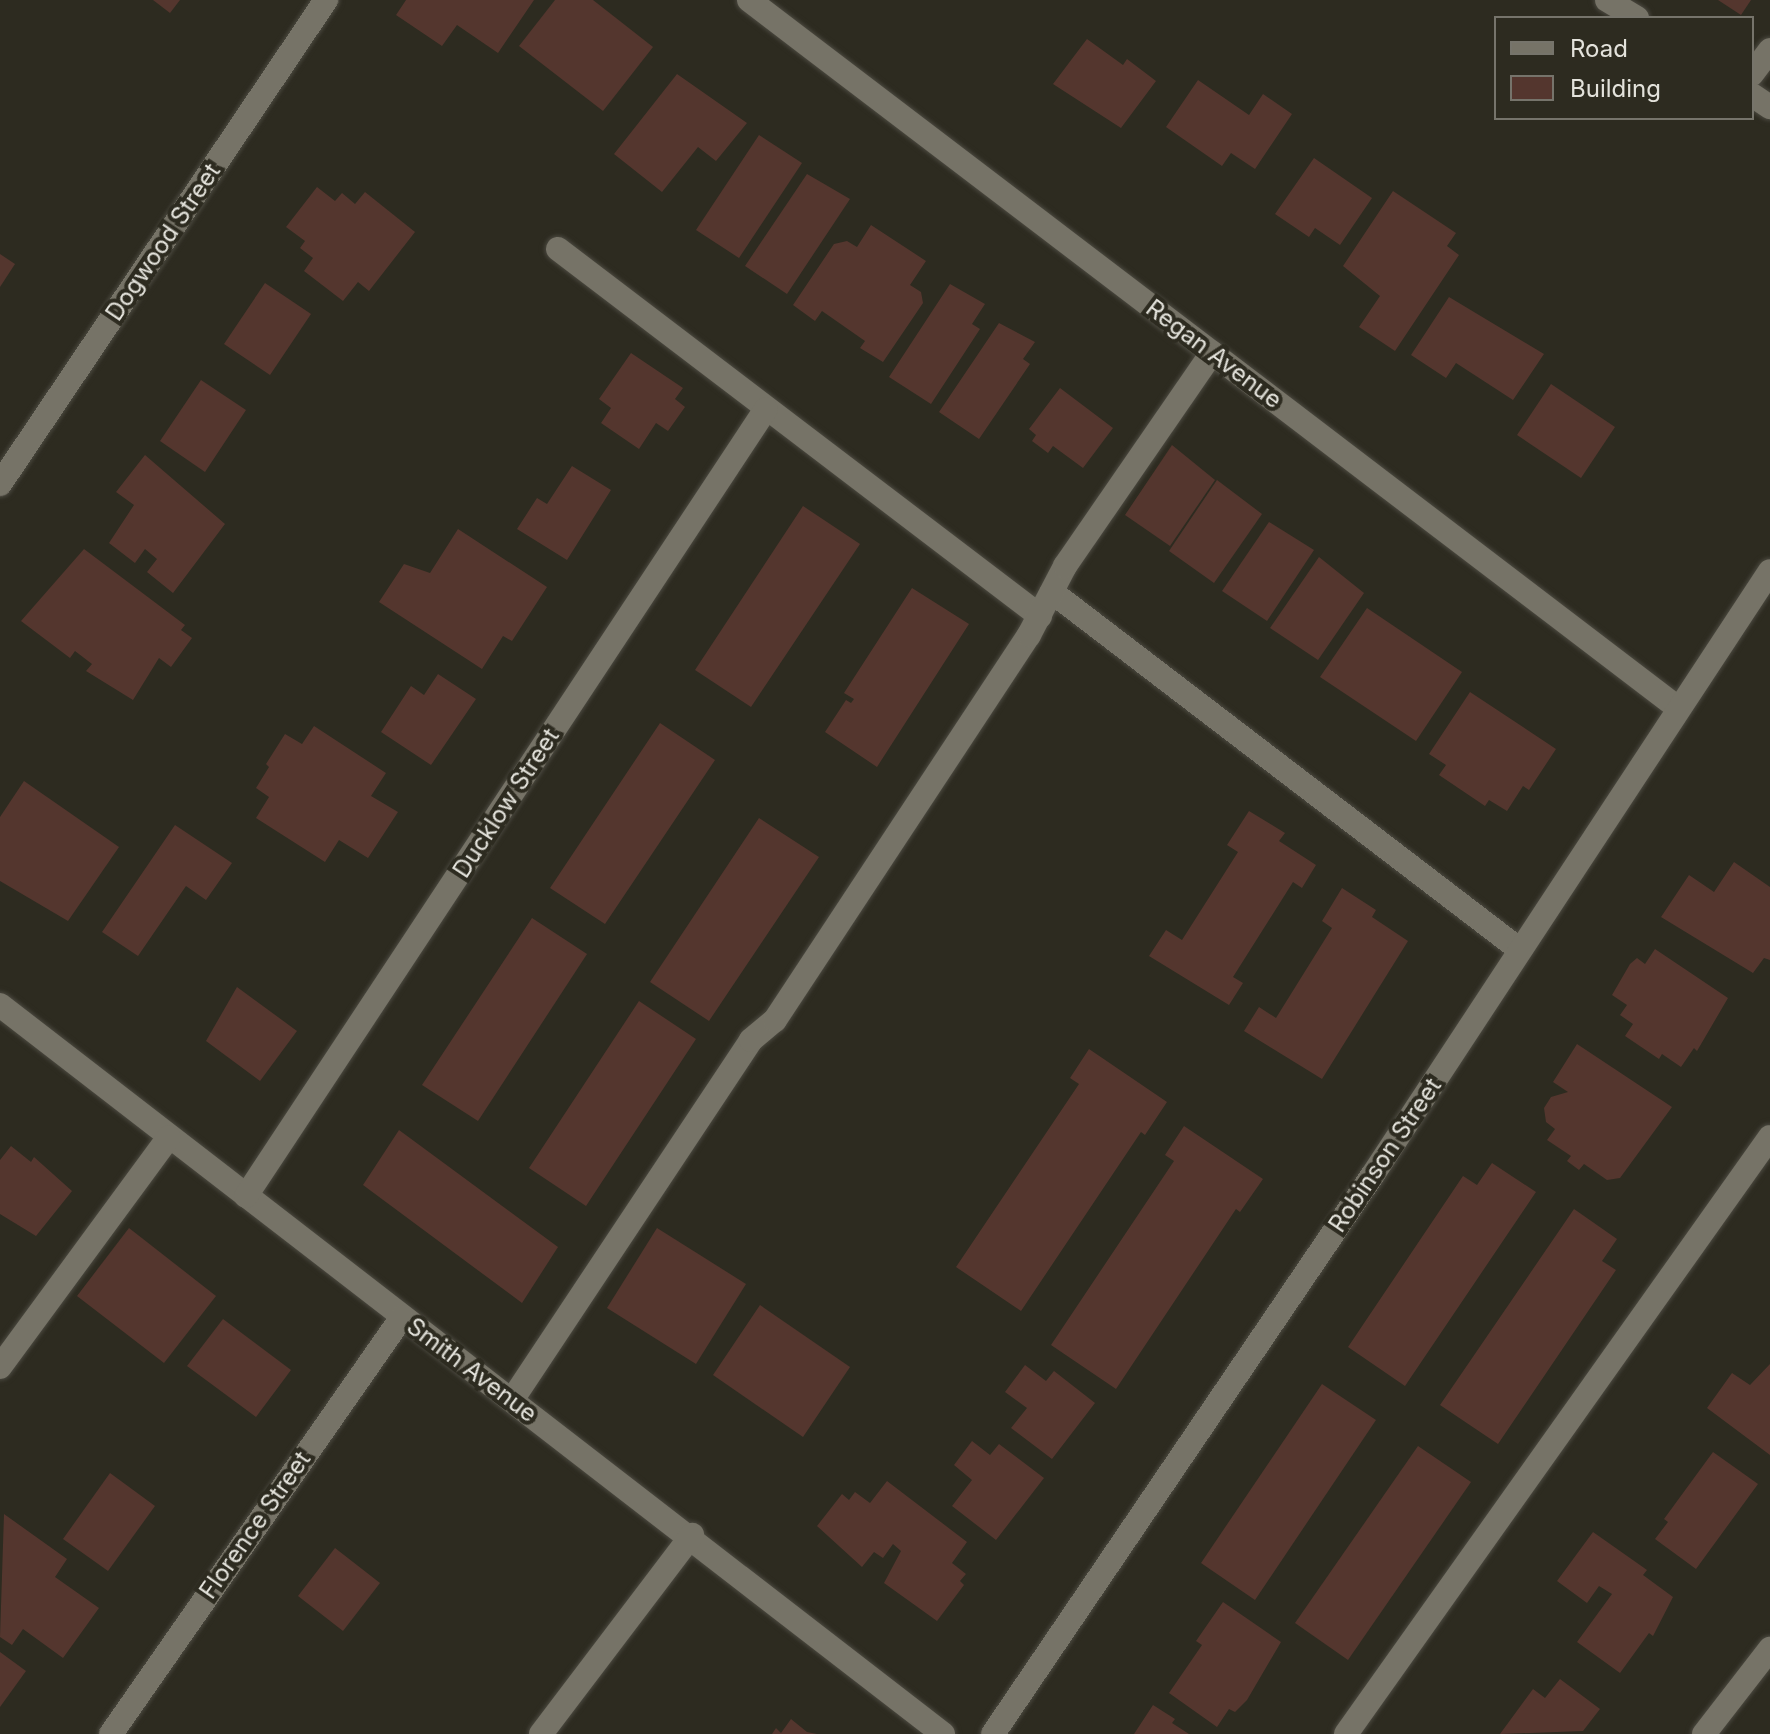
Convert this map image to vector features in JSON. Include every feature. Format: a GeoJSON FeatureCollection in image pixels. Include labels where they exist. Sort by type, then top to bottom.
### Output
{"type":"FeatureCollection","features":[{"type":"Feature","properties":{"kind":"street","name":"Dogwood Street"},"geometry":{"type":"LineString","coordinates":[[0,484],[326,0]]}},
{"type":"Feature","properties":{"kind":"street","name":"Regan Avenue"},"geometry":{"type":"LineString","coordinates":[[749,0],[1678,708]]}},
{"type":"Feature","properties":{"kind":"street"},"geometry":{"type":"LineString","coordinates":[[1607,0],[1634,16]]}},
{"type":"Feature","properties":{"kind":"street"},"geometry":{"type":"LineString","coordinates":[[1754,71],[1770,50]]}},
{"type":"Feature","properties":{"kind":"street"},"geometry":{"type":"LineString","coordinates":[[558,249],[1040,616]]}},
{"type":"Feature","properties":{"kind":"street"},"geometry":{"type":"LineString","coordinates":[[512,1400],[751,1040],[775,1020],[1040,616],[1052,592],[1212,353]]}},
{"type":"Feature","properties":{"kind":"street","name":"Ducklow Street"},"geometry":{"type":"LineString","coordinates":[[246,1196],[766,409]]}},
{"type":"Feature","properties":{"kind":"street","name":"Robinson Street"},"geometry":{"type":"LineString","coordinates":[[993,1734],[1520,950],[1770,571]]}},
{"type":"Feature","properties":{"kind":"street"},"geometry":{"type":"LineString","coordinates":[[1052,592],[1520,950]]}},
{"type":"Feature","properties":{"kind":"street","name":"Smith Avenue"},"geometry":{"type":"LineString","coordinates":[[0,1005],[402,1317],[692,1535],[943,1734]]}},
{"type":"Feature","properties":{"kind":"street"},"geometry":{"type":"LineString","coordinates":[[0,1367],[169,1137]]}},
{"type":"Feature","properties":{"kind":"street"},"geometry":{"type":"LineString","coordinates":[[1346,1734],[1770,1137]]}},
{"type":"Feature","properties":{"kind":"street","name":"Florence Street"},"geometry":{"type":"LineString","coordinates":[[111,1734],[402,1317]]}},
{"type":"Feature","properties":{"kind":"street"},"geometry":{"type":"LineString","coordinates":[[541,1734],[692,1535]]}},
{"type":"Feature","properties":{"kind":"street"},"geometry":{"type":"LineString","coordinates":[[1704,1734],[1770,1649]]}},
{"type":"Feature","properties":{"kind":"building"},"geometry":{"type":"Polygon","coordinates":[[[153,0],[180,0],[170,13],[153,0]]]}},
{"type":"Feature","properties":{"kind":"building"},"geometry":{"type":"Polygon","coordinates":[[[406,0],[534,0],[498,53],[457,25],[442,46],[396,15],[406,0]]]}},
{"type":"Feature","properties":{"kind":"building"},"geometry":{"type":"Polygon","coordinates":[[[555,0],[593,0],[653,47],[603,111],[519,46],[555,0]]]}},
{"type":"Feature","properties":{"kind":"building"},"geometry":{"type":"Polygon","coordinates":[[[1718,0],[1751,0],[1741,15],[1718,0]]]}},
{"type":"Feature","properties":{"kind":"building"},"geometry":{"type":"Polygon","coordinates":[[[1087,39],[1123,65],[1127,59],[1156,81],[1121,128],[1053,84],[1087,39]]]}},
{"type":"Feature","properties":{"kind":"building"},"geometry":{"type":"Polygon","coordinates":[[[677,74],[747,123],[716,161],[698,147],[662,192],[614,154],[677,74]]]}},
{"type":"Feature","properties":{"kind":"building"},"geometry":{"type":"Polygon","coordinates":[[[1198,80],[1249,115],[1263,94],[1292,114],[1255,169],[1231,153],[1222,166],[1166,127],[1198,80]]]}},
{"type":"Feature","properties":{"kind":"building"},"geometry":{"type":"Polygon","coordinates":[[[759,135],[802,163],[739,258],[696,230],[759,135]]]}},
{"type":"Feature","properties":{"kind":"building"},"geometry":{"type":"Polygon","coordinates":[[[1314,158],[1372,198],[1340,245],[1315,228],[1309,237],[1275,214],[1314,158]]]}},
{"type":"Feature","properties":{"kind":"building"},"geometry":{"type":"Polygon","coordinates":[[[807,174],[850,199],[787,294],[745,266],[807,174]]]}},
{"type":"Feature","properties":{"kind":"building"},"geometry":{"type":"Polygon","coordinates":[[[317,187],[335,201],[342,193],[355,204],[365,192],[415,232],[369,291],[358,282],[343,301],[304,271],[313,258],[300,248],[305,241],[286,227],[317,187]]]}},
{"type":"Feature","properties":{"kind":"building"},"geometry":{"type":"Polygon","coordinates":[[[1393,191],[1456,233],[1447,246],[1459,255],[1395,351],[1359,327],[1380,296],[1343,266],[1393,191]]]}},
{"type":"Feature","properties":{"kind":"building"},"geometry":{"type":"Polygon","coordinates":[[[871,225],[926,261],[910,285],[921,292],[923,303],[883,362],[860,348],[865,341],[822,311],[815,321],[793,305],[834,244],[847,241],[857,247],[871,225]]]}},
{"type":"Feature","properties":{"kind":"building"},"geometry":{"type":"Polygon","coordinates":[[[0,254],[15,264],[0,287],[0,254]]]}},
{"type":"Feature","properties":{"kind":"building"},"geometry":{"type":"Polygon","coordinates":[[[265,283],[311,314],[270,375],[224,344],[265,283]]]}},
{"type":"Feature","properties":{"kind":"building"},"geometry":{"type":"Polygon","coordinates":[[[950,284],[985,304],[972,324],[980,329],[931,404],[889,377],[950,284]]]}},
{"type":"Feature","properties":{"kind":"building"},"geometry":{"type":"Polygon","coordinates":[[[1449,297],[1544,354],[1513,400],[1456,363],[1446,378],[1411,355],[1449,297]]]}},
{"type":"Feature","properties":{"kind":"building"},"geometry":{"type":"Polygon","coordinates":[[[999,323],[1035,342],[1023,359],[1030,364],[979,439],[939,412],[999,323]]]}},
{"type":"Feature","properties":{"kind":"building"},"geometry":{"type":"Polygon","coordinates":[[[631,353],[683,388],[675,399],[685,407],[668,431],[656,423],[639,449],[601,423],[611,408],[599,399],[631,353]]]}},
{"type":"Feature","properties":{"kind":"building"},"geometry":{"type":"Polygon","coordinates":[[[201,380],[246,410],[205,472],[160,441],[201,380]]]}},
{"type":"Feature","properties":{"kind":"building"},"geometry":{"type":"Polygon","coordinates":[[[1551,384],[1615,427],[1581,478],[1517,435],[1551,384]]]}},
{"type":"Feature","properties":{"kind":"building"},"geometry":{"type":"Polygon","coordinates":[[[1060,388],[1113,428],[1083,468],[1053,446],[1048,453],[1032,441],[1036,435],[1029,429],[1060,388]]]}},
{"type":"Feature","properties":{"kind":"building"},"geometry":{"type":"Polygon","coordinates":[[[1172,445],[1215,480],[1170,546],[1125,515],[1172,445]]]}},
{"type":"Feature","properties":{"kind":"building"},"geometry":{"type":"Polygon","coordinates":[[[145,455],[225,524],[173,593],[147,572],[157,559],[145,549],[135,563],[109,543],[134,505],[116,492],[145,455]]]}},
{"type":"Feature","properties":{"kind":"building"},"geometry":{"type":"Polygon","coordinates":[[[572,466],[611,490],[567,560],[517,529],[537,498],[547,504],[572,466]]]}},
{"type":"Feature","properties":{"kind":"building"},"geometry":{"type":"Polygon","coordinates":[[[1217,480],[1262,514],[1214,583],[1169,551],[1217,480]]]}},
{"type":"Feature","properties":{"kind":"building"},"geometry":{"type":"Polygon","coordinates":[[[803,506],[860,544],[751,707],[695,670],[803,506]]]}},
{"type":"Feature","properties":{"kind":"building"},"geometry":{"type":"Polygon","coordinates":[[[1269,522],[1314,550],[1267,621],[1222,591],[1269,522]]]}},
{"type":"Feature","properties":{"kind":"building"},"geometry":{"type":"Polygon","coordinates":[[[458,529],[547,587],[512,641],[503,636],[482,669],[379,602],[404,564],[430,573],[458,529]]]}},
{"type":"Feature","properties":{"kind":"building"},"geometry":{"type":"Polygon","coordinates":[[[84,549],[185,625],[181,630],[192,638],[171,667],[159,658],[133,700],[86,671],[92,664],[75,651],[70,658],[21,621],[84,549]]]}},
{"type":"Feature","properties":{"kind":"building"},"geometry":{"type":"Polygon","coordinates":[[[1319,557],[1364,593],[1318,660],[1270,628],[1319,557]]]}},
{"type":"Feature","properties":{"kind":"building"},"geometry":{"type":"Polygon","coordinates":[[[912,588],[969,624],[877,767],[825,732],[846,700],[851,703],[854,699],[844,693],[912,588]]]}},
{"type":"Feature","properties":{"kind":"building"},"geometry":{"type":"Polygon","coordinates":[[[1367,608],[1462,672],[1416,741],[1320,677],[1367,608]]]}},
{"type":"Feature","properties":{"kind":"building"},"geometry":{"type":"Polygon","coordinates":[[[438,674],[476,699],[431,765],[381,732],[411,686],[424,695],[438,674]]]}},
{"type":"Feature","properties":{"kind":"building"},"geometry":{"type":"Polygon","coordinates":[[[1470,692],[1556,749],[1529,790],[1523,786],[1507,811],[1489,800],[1485,806],[1439,775],[1446,765],[1429,754],[1470,692]]]}},
{"type":"Feature","properties":{"kind":"building"},"geometry":{"type":"Polygon","coordinates":[[[660,723],[715,760],[605,924],[550,888],[660,723]]]}},
{"type":"Feature","properties":{"kind":"building"},"geometry":{"type":"Polygon","coordinates":[[[314,726],[386,773],[371,796],[398,812],[368,858],[339,840],[325,862],[256,818],[269,797],[256,788],[269,767],[266,764],[285,734],[302,744],[314,726]]]}},
{"type":"Feature","properties":{"kind":"building"},"geometry":{"type":"Polygon","coordinates":[[[24,781],[119,847],[68,921],[0,881],[0,817],[24,781]]]}},
{"type":"Feature","properties":{"kind":"building"},"geometry":{"type":"Polygon","coordinates":[[[1249,811],[1285,833],[1279,841],[1316,865],[1302,888],[1293,882],[1233,977],[1243,983],[1229,1005],[1149,956],[1166,930],[1182,940],[1238,852],[1227,845],[1249,811]]]}},
{"type":"Feature","properties":{"kind":"building"},"geometry":{"type":"Polygon","coordinates":[[[759,818],[819,857],[709,1021],[650,982],[759,818]]]}},
{"type":"Feature","properties":{"kind":"building"},"geometry":{"type":"Polygon","coordinates":[[[175,825],[232,863],[206,900],[186,886],[138,956],[102,932],[175,825]]]}},
{"type":"Feature","properties":{"kind":"building"},"geometry":{"type":"Polygon","coordinates":[[[1734,862],[1770,887],[1770,960],[1764,958],[1753,973],[1661,917],[1689,875],[1714,892],[1734,862]]]}},
{"type":"Feature","properties":{"kind":"building"},"geometry":{"type":"Polygon","coordinates":[[[1342,888],[1376,910],[1372,917],[1408,941],[1322,1079],[1244,1031],[1259,1007],[1276,1018],[1332,928],[1322,921],[1342,888]]]}},
{"type":"Feature","properties":{"kind":"building"},"geometry":{"type":"Polygon","coordinates":[[[532,918],[587,954],[478,1121],[422,1085],[532,918]]]}},
{"type":"Feature","properties":{"kind":"building"},"geometry":{"type":"Polygon","coordinates":[[[1655,949],[1728,998],[1697,1051],[1694,1048],[1681,1067],[1662,1054],[1659,1059],[1625,1036],[1633,1024],[1620,1015],[1627,1005],[1612,995],[1630,964],[1637,958],[1645,964],[1655,949]]]}},
{"type":"Feature","properties":{"kind":"building"},"geometry":{"type":"Polygon","coordinates":[[[237,987],[297,1031],[260,1081],[206,1041],[237,987]]]}},
{"type":"Feature","properties":{"kind":"building"},"geometry":{"type":"Polygon","coordinates":[[[639,1001],[696,1039],[586,1206],[529,1168],[639,1001]]]}},
{"type":"Feature","properties":{"kind":"building"},"geometry":{"type":"Polygon","coordinates":[[[1577,1044],[1672,1107],[1620,1178],[1607,1180],[1584,1164],[1579,1170],[1567,1161],[1571,1156],[1547,1140],[1555,1129],[1546,1122],[1544,1108],[1551,1097],[1568,1092],[1553,1082],[1577,1044]]]}},
{"type":"Feature","properties":{"kind":"building"},"geometry":{"type":"Polygon","coordinates":[[[1089,1049],[1167,1102],[1145,1135],[1141,1132],[1021,1311],[956,1267],[1079,1084],[1070,1078],[1089,1049]]]}},
{"type":"Feature","properties":{"kind":"building"},"geometry":{"type":"Polygon","coordinates":[[[1184,1126],[1263,1179],[1240,1212],[1236,1209],[1116,1389],[1051,1345],[1174,1161],[1165,1155],[1184,1126]]]}},
{"type":"Feature","properties":{"kind":"building"},"geometry":{"type":"Polygon","coordinates":[[[399,1130],[558,1247],[522,1303],[363,1185],[399,1130]]]}},
{"type":"Feature","properties":{"kind":"building"},"geometry":{"type":"Polygon","coordinates":[[[11,1146],[31,1162],[34,1157],[72,1191],[36,1236],[0,1214],[0,1160],[11,1146]]]}},
{"type":"Feature","properties":{"kind":"building"},"geometry":{"type":"Polygon","coordinates":[[[1492,1163],[1536,1192],[1405,1386],[1348,1347],[1463,1176],[1477,1185],[1492,1163]]]}},
{"type":"Feature","properties":{"kind":"building"},"geometry":{"type":"Polygon","coordinates":[[[1574,1209],[1617,1239],[1602,1261],[1616,1270],[1498,1444],[1440,1405],[1574,1209]]]}},
{"type":"Feature","properties":{"kind":"building"},"geometry":{"type":"Polygon","coordinates":[[[129,1228],[216,1296],[164,1363],[77,1296],[129,1228]]]}},
{"type":"Feature","properties":{"kind":"building"},"geometry":{"type":"Polygon","coordinates":[[[657,1228],[746,1284],[696,1364],[607,1308],[657,1228]]]}},
{"type":"Feature","properties":{"kind":"building"},"geometry":{"type":"Polygon","coordinates":[[[760,1305],[850,1367],[803,1437],[713,1375],[760,1305]]]}},
{"type":"Feature","properties":{"kind":"building"},"geometry":{"type":"Polygon","coordinates":[[[223,1319],[291,1370],[256,1417],[187,1366],[223,1319]]]}},
{"type":"Feature","properties":{"kind":"building"},"geometry":{"type":"Polygon","coordinates":[[[1770,1364],[1770,1455],[1707,1408],[1732,1373],[1750,1385],[1770,1364]]]}},
{"type":"Feature","properties":{"kind":"building"},"geometry":{"type":"Polygon","coordinates":[[[1025,1365],[1046,1381],[1054,1371],[1095,1403],[1052,1459],[1011,1428],[1027,1408],[1005,1392],[1025,1365]]]}},
{"type":"Feature","properties":{"kind":"building"},"geometry":{"type":"Polygon","coordinates":[[[1322,1384],[1376,1420],[1255,1600],[1201,1563],[1322,1384]]]}},
{"type":"Feature","properties":{"kind":"building"},"geometry":{"type":"Polygon","coordinates":[[[972,1441],[990,1455],[999,1444],[1044,1478],[996,1540],[952,1506],[972,1480],[954,1465],[972,1441]]]}},
{"type":"Feature","properties":{"kind":"building"},"geometry":{"type":"Polygon","coordinates":[[[1418,1446],[1471,1482],[1348,1660],[1295,1623],[1418,1446]]]}},
{"type":"Feature","properties":{"kind":"building"},"geometry":{"type":"Polygon","coordinates":[[[1713,1452],[1758,1484],[1696,1569],[1655,1539],[1668,1522],[1664,1519],[1713,1452]]]}},
{"type":"Feature","properties":{"kind":"building"},"geometry":{"type":"Polygon","coordinates":[[[110,1473],[155,1506],[108,1571],[63,1539],[110,1473]]]}},
{"type":"Feature","properties":{"kind":"building"},"geometry":{"type":"Polygon","coordinates":[[[887,1481],[967,1542],[952,1563],[966,1574],[960,1581],[964,1585],[937,1621],[884,1583],[901,1551],[893,1544],[883,1558],[874,1552],[862,1567],[817,1526],[842,1494],[849,1500],[855,1492],[870,1503],[887,1481]]]}},
{"type":"Feature","properties":{"kind":"building"},"geometry":{"type":"Polygon","coordinates":[[[4,1514],[67,1559],[55,1577],[99,1608],[63,1658],[23,1629],[12,1645],[0,1637],[4,1514]]]}},
{"type":"Feature","properties":{"kind":"building"},"geometry":{"type":"Polygon","coordinates":[[[1593,1532],[1647,1570],[1643,1575],[1673,1597],[1653,1636],[1649,1633],[1620,1673],[1577,1642],[1612,1594],[1599,1586],[1587,1603],[1557,1581],[1593,1532]]]}},
{"type":"Feature","properties":{"kind":"building"},"geometry":{"type":"Polygon","coordinates":[[[335,1548],[380,1583],[343,1631],[298,1596],[335,1548]]]}},
{"type":"Feature","properties":{"kind":"building"},"geometry":{"type":"Polygon","coordinates":[[[1223,1602],[1281,1642],[1247,1700],[1235,1712],[1229,1709],[1217,1727],[1169,1693],[1202,1645],[1196,1641],[1223,1602]]]}},
{"type":"Feature","properties":{"kind":"building"},"geometry":{"type":"Polygon","coordinates":[[[0,1652],[26,1671],[0,1707],[0,1652]]]}},
{"type":"Feature","properties":{"kind":"building"},"geometry":{"type":"Polygon","coordinates":[[[1560,1679],[1600,1709],[1583,1731],[1500,1734],[1533,1689],[1545,1698],[1560,1679]]]}},
{"type":"Feature","properties":{"kind":"building"},"geometry":{"type":"Polygon","coordinates":[[[1153,1705],[1175,1719],[1172,1723],[1189,1734],[1134,1734],[1153,1705]]]}},
{"type":"Feature","properties":{"kind":"building"},"geometry":{"type":"Polygon","coordinates":[[[791,1719],[807,1732],[817,1734],[772,1734],[776,1728],[781,1733],[791,1719]]]}}]}
